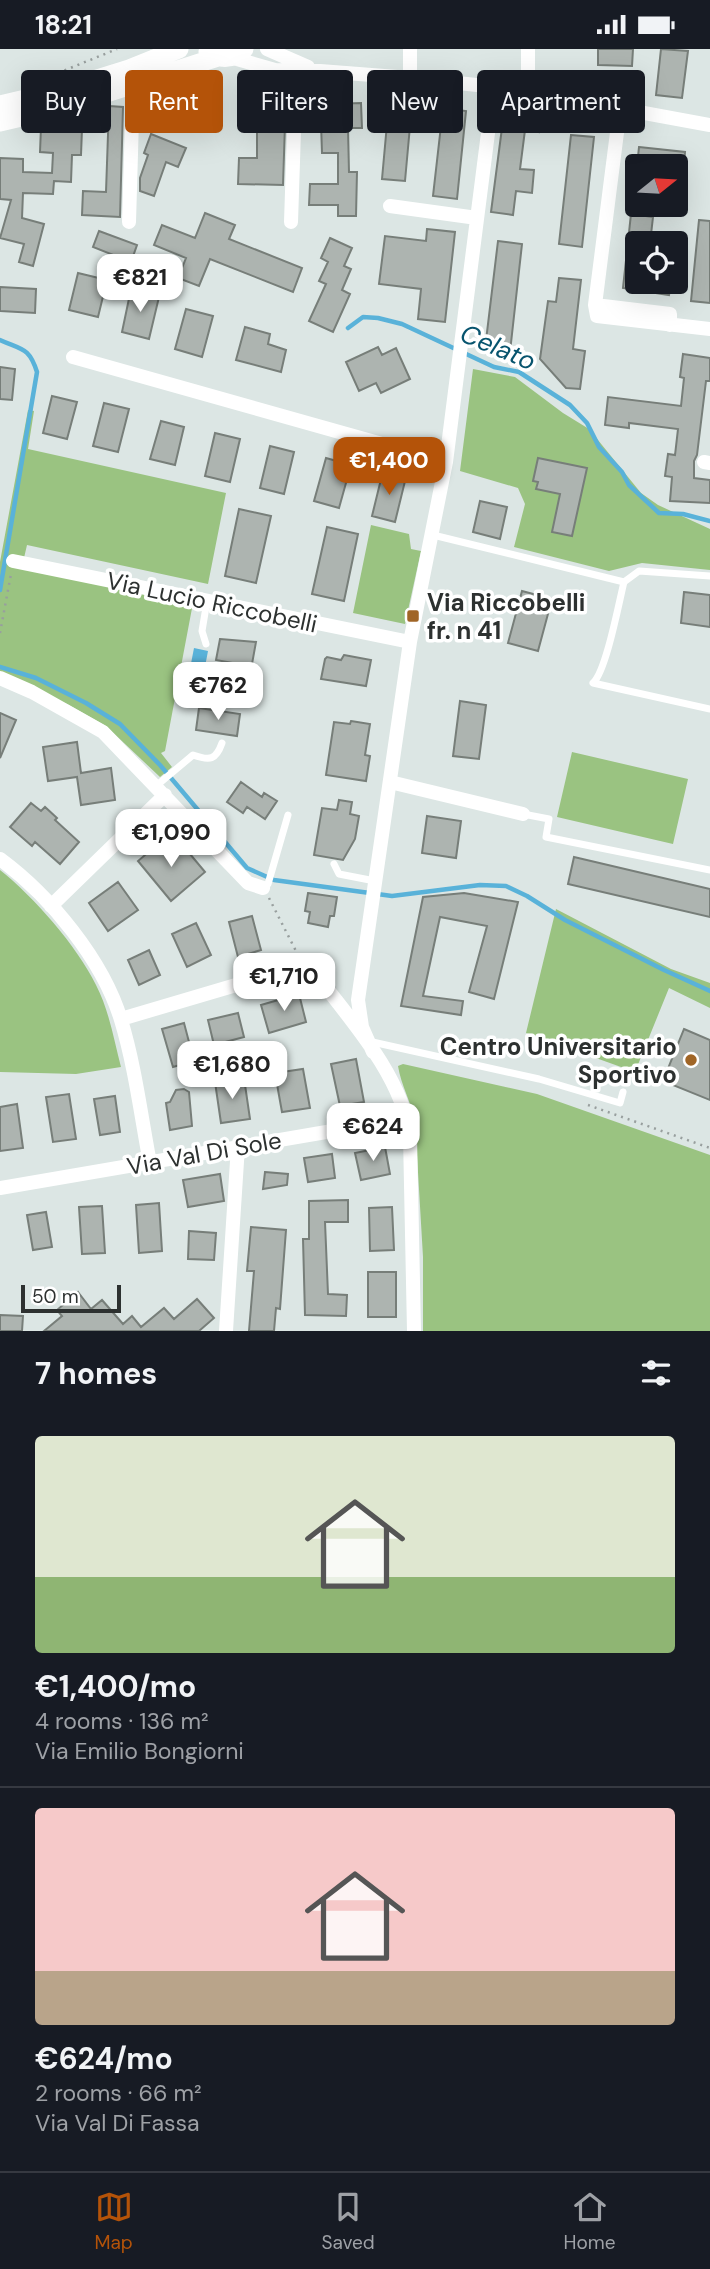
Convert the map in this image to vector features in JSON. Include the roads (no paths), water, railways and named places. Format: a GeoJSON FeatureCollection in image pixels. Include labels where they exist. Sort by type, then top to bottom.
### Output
{"type":"FeatureCollection","features":[{"type":"Feature","properties":{"kind":"street"},"geometry":{"type":"LineString","coordinates":[[0,105],[55,92],[129,69],[179,49]]}},
{"type":"Feature","properties":{"kind":"street"},"geometry":{"type":"LineString","coordinates":[[267,49],[318,70]]}},
{"type":"Feature","properties":{"kind":"street"},"geometry":{"type":"LineString","coordinates":[[410,49],[410,70]]}},
{"type":"Feature","properties":{"kind":"street"},"geometry":{"type":"LineString","coordinates":[[528,49],[528,70]]}},
{"type":"Feature","properties":{"kind":"street"},"geometry":{"type":"LineString","coordinates":[[176,70],[224,53],[275,70]]}},
{"type":"Feature","properties":{"kind":"street"},"geometry":{"type":"LineString","coordinates":[[0,122],[60,108],[125,88]]}},
{"type":"Feature","properties":{"kind":"street"},"geometry":{"type":"LineString","coordinates":[[645,113],[710,125]]}},
{"type":"Feature","properties":{"kind":"street"},"geometry":{"type":"LineString","coordinates":[[129,222],[132,133]]}},
{"type":"Feature","properties":{"kind":"street"},"geometry":{"type":"LineString","coordinates":[[291,222],[294,133]]}},
{"type":"Feature","properties":{"kind":"street"},"geometry":{"type":"LineString","coordinates":[[370,1046],[359,1016],[358,1000],[410,642],[446,463],[488,133]]}},
{"type":"Feature","properties":{"kind":"street"},"geometry":{"type":"LineString","coordinates":[[617,133],[595,305],[597,316],[710,329]]}},
{"type":"Feature","properties":{"kind":"street"},"geometry":{"type":"LineString","coordinates":[[390,206],[477,218]]}},
{"type":"Feature","properties":{"kind":"street"},"geometry":{"type":"LineString","coordinates":[[73,357],[446,463]]}},
{"type":"Feature","properties":{"kind":"street","name":"Via Lucio Riccobelli"},"geometry":{"type":"LineString","coordinates":[[13,561],[410,642]]}},
{"type":"Feature","properties":{"kind":"street"},"geometry":{"type":"LineString","coordinates":[[0,678],[32,692],[103,732],[161,787],[248,883],[266,886]]}},
{"type":"Feature","properties":{"kind":"street"},"geometry":{"type":"LineString","coordinates":[[390,782],[523,814]]}},
{"type":"Feature","properties":{"kind":"street"},"geometry":{"type":"LineString","coordinates":[[51,906],[161,787]]}},
{"type":"Feature","properties":{"kind":"street"},"geometry":{"type":"LineString","coordinates":[[0,859],[51,906],[103,979],[121,1019],[150,1163]]}},
{"type":"Feature","properties":{"kind":"street"},"geometry":{"type":"LineString","coordinates":[[121,1019],[304,965],[310,968],[387,1071],[408,1118],[414,1331]]}},
{"type":"Feature","properties":{"kind":"street"},"geometry":{"type":"LineString","coordinates":[[337,1004],[348,1007],[358,1000]]}},
{"type":"Feature","properties":{"kind":"street","name":"Via Val Di Sole"},"geometry":{"type":"LineString","coordinates":[[0,1188],[408,1118]]}},
{"type":"Feature","properties":{"kind":"street"},"geometry":{"type":"LineString","coordinates":[[226,1331],[238,1146]]}},
{"type":"Feature","properties":{"kind":"lane"},"geometry":{"type":"LineString","coordinates":[[433,535],[624,582]]}},
{"type":"Feature","properties":{"kind":"lane"},"geometry":{"type":"LineString","coordinates":[[710,576],[639,571],[624,582],[603,663],[598,678],[593,683],[710,709]]}},
{"type":"Feature","properties":{"kind":"lane"},"geometry":{"type":"LineString","coordinates":[[206,644],[202,631],[207,601]]}},
{"type":"Feature","properties":{"kind":"lane"},"geometry":{"type":"LineString","coordinates":[[161,787],[175,770],[193,755],[206,759],[213,757],[222,743]]}},
{"type":"Feature","properties":{"kind":"lane"},"geometry":{"type":"LineString","coordinates":[[523,814],[549,819],[546,837],[710,870]]}},
{"type":"Feature","properties":{"kind":"lane"},"geometry":{"type":"LineString","coordinates":[[266,886],[272,874],[288,815]]}},
{"type":"Feature","properties":{"kind":"lane"},"geometry":{"type":"LineString","coordinates":[[334,864],[339,874],[374,890]]}},
{"type":"Feature","properties":{"kind":"lane"},"geometry":{"type":"LineString","coordinates":[[370,1046],[539,1079],[620,1103],[623,1092]]}},
{"type":"Feature","properties":{"kind":"water"},"geometry":{"type":"Polygon","coordinates":[[[194,648],[208,651],[205,683],[188,679],[194,648]]]}},
{"type":"Feature","properties":{"kind":"waterway","name":"Celato"},"geometry":{"type":"LineString","coordinates":[[348,328],[363,317],[402,324],[494,367],[519,372],[570,405],[587,423],[599,447],[622,472],[629,485],[659,513],[683,514],[710,521]]}},
{"type":"Feature","properties":{"kind":"waterway"},"geometry":{"type":"LineString","coordinates":[[0,340],[28,354],[37,372],[0,590]]}},
{"type":"Feature","properties":{"kind":"waterway"},"geometry":{"type":"LineString","coordinates":[[0,667],[36,678],[120,724],[160,765],[247,868],[274,880],[392,896],[480,885],[506,886],[565,920],[710,991]]}},
{"type":"Feature","properties":{"kind":"place","name":"Via Riccobelli fr. n 41"},"geometry":{"type":"Point","coordinates":[413,616]}},
{"type":"Feature","properties":{"kind":"place","name":"Centro Universitario Sportivo"},"geometry":{"type":"Point","coordinates":[691,1060]}}]}
